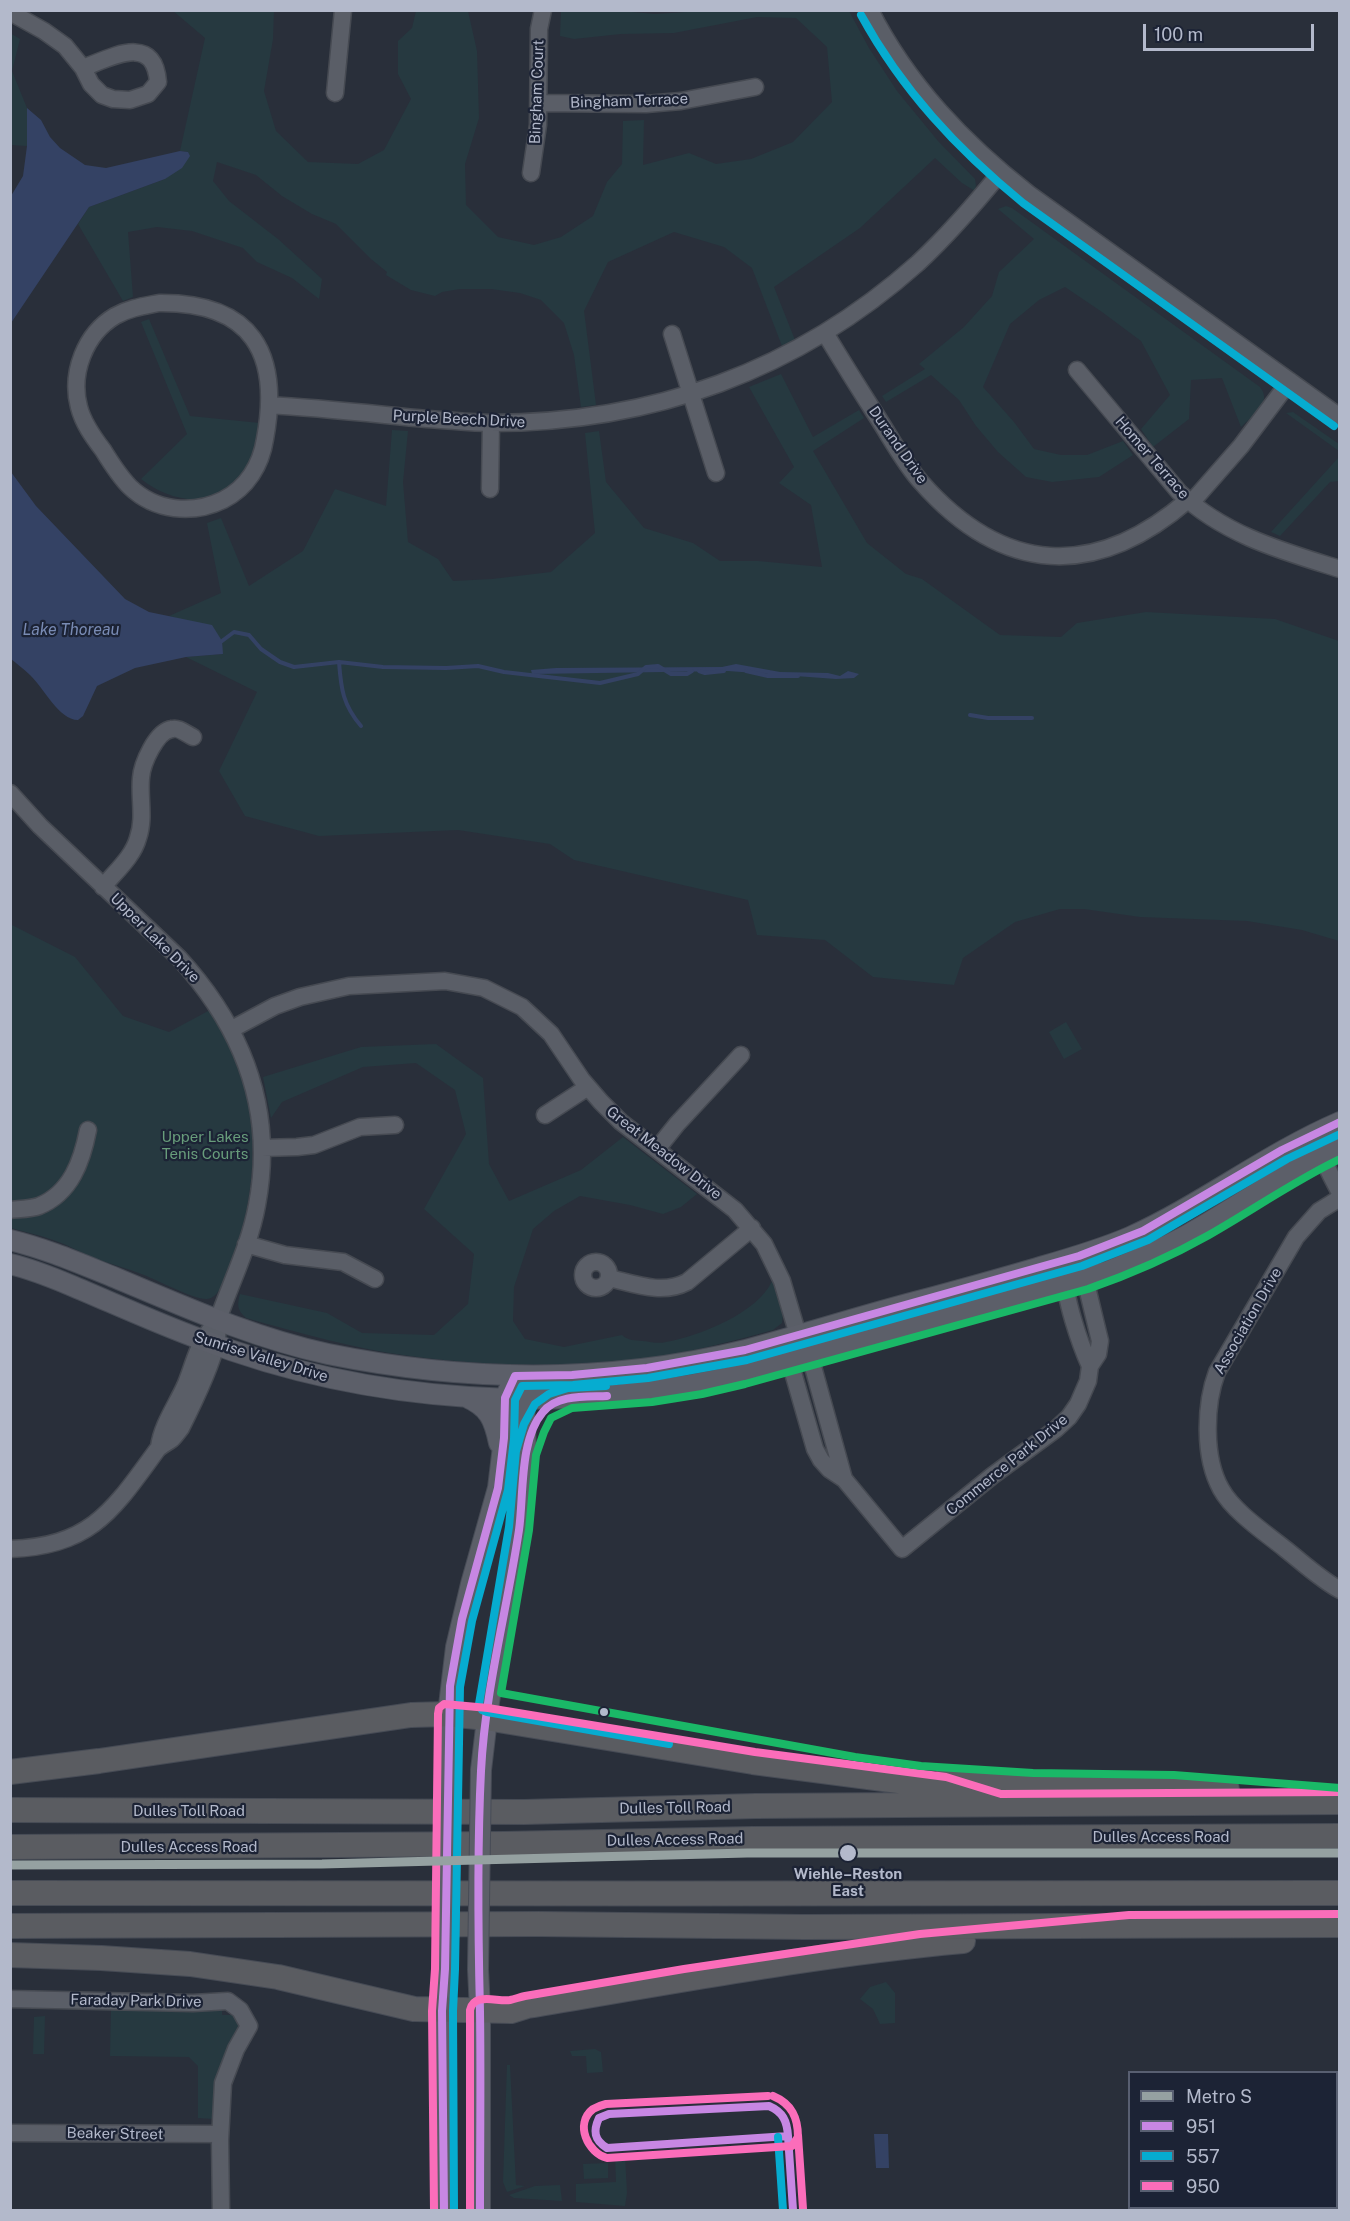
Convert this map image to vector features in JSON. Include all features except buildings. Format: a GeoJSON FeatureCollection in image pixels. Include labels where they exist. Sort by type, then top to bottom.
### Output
{"type":"FeatureCollection","features":[{"type":"Feature","properties":{"kind":"highway"},"geometry":{"type":"LineString","coordinates":[[488,1710],[753,1762],[945,1787],[999,1805]]}},
{"type":"Feature","properties":{"kind":"highway"},"geometry":{"type":"LineString","coordinates":[[10,1772],[411,1715],[488,1710],[920,1776],[1033,1784],[1173,1785],[1340,1801]]}},
{"type":"Feature","properties":{"kind":"highway","name":"Dulles Toll Road"},"geometry":{"type":"LineString","coordinates":[[10,1810],[524,1812],[745,1806],[1340,1801]]}},
{"type":"Feature","properties":{"kind":"highway","name":"Dulles Access Road"},"geometry":{"type":"LineString","coordinates":[[10,1847],[493,1844],[753,1839],[1340,1836]]}},
{"type":"Feature","properties":{"kind":"highway"},"geometry":{"type":"LineString","coordinates":[[10,1893],[426,1892],[911,1895],[1340,1893]]}},
{"type":"Feature","properties":{"kind":"highway"},"geometry":{"type":"LineString","coordinates":[[10,1955],[190,1964],[278,1977],[414,2009],[511,2011],[527,2006],[676,1981],[910,1946],[1130,1925]]}},
{"type":"Feature","properties":{"kind":"highway"},"geometry":{"type":"LineString","coordinates":[[10,1926],[1340,1925]]}},
{"type":"Feature","properties":{"kind":"main road","name":"Sunrise Valley Drive"},"geometry":{"type":"LineString","coordinates":[[10,1240],[66,1258],[218,1320],[324,1353],[443,1372],[515,1376],[572,1375],[647,1368],[745,1350],[1105,1247],[1143,1231],[1282,1150],[1340,1122]]}},
{"type":"Feature","properties":{"kind":"main road","name":"Sunrise Valley Drive"},"geometry":{"type":"LineString","coordinates":[[10,1264],[41,1274],[209,1342],[286,1368],[327,1378],[414,1393],[463,1396],[570,1398],[650,1392],[690,1386],[790,1362],[1085,1279],[1129,1263],[1173,1243],[1288,1174],[1335,1151]]}},
{"type":"Feature","properties":{"kind":"main road"},"geometry":{"type":"LineString","coordinates":[[444,2211],[442,2011],[445,1969],[448,1714],[456,1647],[498,1488],[514,1398],[515,1376]]}},
{"type":"Feature","properties":{"kind":"main road"},"geometry":{"type":"LineString","coordinates":[[463,1396],[478,1403],[489,1414],[497,1434],[502,1464]]}},
{"type":"Feature","properties":{"kind":"main road"},"geometry":{"type":"LineString","coordinates":[[514,1398],[526,1453]]}},
{"type":"Feature","properties":{"kind":"main road"},"geometry":{"type":"LineString","coordinates":[[480,2211],[478,1969],[481,1770],[488,1710],[519,1528],[526,1453],[534,1428],[543,1411],[553,1404],[570,1398]]}},
{"type":"Feature","properties":{"kind":"street"},"geometry":{"type":"LineString","coordinates":[[335,93],[343,10]]}},
{"type":"Feature","properties":{"kind":"street","name":"Bingham Court"},"geometry":{"type":"LineString","coordinates":[[531,173],[538,125],[539,29],[543,10]]}},
{"type":"Feature","properties":{"kind":"street"},"geometry":{"type":"LineString","coordinates":[[870,10],[896,55],[920,89],[970,146],[1001,172],[1340,417]]}},
{"type":"Feature","properties":{"kind":"street"},"geometry":{"type":"LineString","coordinates":[[10,12],[65,46],[83,68]]}},
{"type":"Feature","properties":{"kind":"street","name":"Bingham Terrace"},"geometry":{"type":"LineString","coordinates":[[539,103],[669,102],[712,97],[755,87]]}},
{"type":"Feature","properties":{"kind":"street","name":"Purple Beech Drive"},"geometry":{"type":"LineString","coordinates":[[269,405],[491,423],[573,419],[614,414],[691,394],[767,364],[825,333],[865,306],[919,261],[949,232],[1001,172]]}},
{"type":"Feature","properties":{"kind":"street"},"geometry":{"type":"LineString","coordinates":[[159,303],[195,305],[214,310],[230,318],[253,338],[267,365],[269,405],[264,449],[249,479],[232,494],[212,505],[197,509],[170,508],[142,496],[121,477],[85,422],[76,393],[76,379],[85,349],[103,326],[114,317],[126,311],[159,303]]}},
{"type":"Feature","properties":{"kind":"street","name":"Durand Drive"},"geometry":{"type":"LineString","coordinates":[[825,333],[902,458],[921,481],[961,520],[998,543],[1017,550],[1057,556],[1081,556],[1103,551],[1146,532],[1190,502],[1241,446],[1290,381]]}},
{"type":"Feature","properties":{"kind":"street"},"geometry":{"type":"LineString","coordinates":[[672,334],[716,473]]}},
{"type":"Feature","properties":{"kind":"street","name":"Homer Terrace"},"geometry":{"type":"LineString","coordinates":[[1077,370],[1190,502],[1218,522],[1268,547],[1340,570]]}},
{"type":"Feature","properties":{"kind":"street"},"geometry":{"type":"LineString","coordinates":[[490,489],[491,423]]}},
{"type":"Feature","properties":{"kind":"street"},"geometry":{"type":"LineString","coordinates":[[103,887],[131,853],[137,842],[142,814],[142,769],[152,748],[164,732],[171,729],[178,729],[193,737]]}},
{"type":"Feature","properties":{"kind":"street","name":"Upper Lake Drive"},"geometry":{"type":"LineString","coordinates":[[10,793],[40,826],[179,958],[197,978],[219,1006],[232,1029],[246,1064],[255,1092],[262,1148],[261,1176],[257,1205],[246,1244],[218,1320]]}},
{"type":"Feature","properties":{"kind":"street","name":"Great Meadow Drive"},"geometry":{"type":"LineString","coordinates":[[232,1029],[275,1006],[326,990],[420,981],[465,984],[503,996],[538,1020],[557,1042],[588,1087],[621,1122],[729,1205],[752,1228],[774,1262],[791,1306],[798,1335],[810,1356],[844,1479]]}},
{"type":"Feature","properties":{"kind":"street"},"geometry":{"type":"LineString","coordinates":[[657,1149],[741,1055]]}},
{"type":"Feature","properties":{"kind":"street"},"geometry":{"type":"LineString","coordinates":[[545,1115],[588,1087]]}},
{"type":"Feature","properties":{"kind":"street"},"geometry":{"type":"LineString","coordinates":[[262,1148],[297,1147],[314,1144],[360,1127],[395,1125]]}},
{"type":"Feature","properties":{"kind":"street"},"geometry":{"type":"LineString","coordinates":[[10,1210],[38,1206],[61,1192],[74,1176],[83,1154],[88,1130]]}},
{"type":"Feature","properties":{"kind":"street"},"geometry":{"type":"LineString","coordinates":[[1320,1131],[1329,1136],[1335,1151],[1340,1193]]}},
{"type":"Feature","properties":{"kind":"street","name":"Association Drive"},"geometry":{"type":"LineString","coordinates":[[1340,1198],[1319,1211],[1296,1237],[1217,1372],[1211,1388],[1207,1415],[1210,1451],[1220,1488],[1262,1530],[1340,1590]]}},
{"type":"Feature","properties":{"kind":"street"},"geometry":{"type":"LineString","coordinates":[[609,1278],[658,1289],[678,1286],[687,1282],[752,1228]]}},
{"type":"Feature","properties":{"kind":"street"},"geometry":{"type":"LineString","coordinates":[[246,1244],[285,1255],[343,1262],[375,1279]]}},
{"type":"Feature","properties":{"kind":"street"},"geometry":{"type":"LineString","coordinates":[[1068,1259],[1065,1285],[1083,1350],[1090,1366]]}},
{"type":"Feature","properties":{"kind":"street","name":"Commerce Park Drive"},"geometry":{"type":"LineString","coordinates":[[844,1479],[902,1549],[1069,1417],[1084,1392],[1090,1366],[1098,1354],[1100,1341],[1085,1279],[1068,1259]]}},
{"type":"Feature","properties":{"kind":"street"},"geometry":{"type":"LineString","coordinates":[[10,1549],[58,1542],[82,1533],[92,1527],[122,1497],[144,1471],[159,1448],[172,1439],[181,1428],[218,1320]]}},
{"type":"Feature","properties":{"kind":"street"},"geometry":{"type":"LineString","coordinates":[[798,1335],[792,1345],[790,1362],[815,1449],[829,1469],[844,1479]]}},
{"type":"Feature","properties":{"kind":"street","name":"Faraday Park Drive"},"geometry":{"type":"LineString","coordinates":[[10,1999],[193,2003],[228,2001],[240,2010],[249,2026],[236,2049],[223,2083],[220,2134]]}},
{"type":"Feature","properties":{"kind":"street","name":"Beaker Street"},"geometry":{"type":"LineString","coordinates":[[10,2133],[220,2134]]}},
{"type":"Feature","properties":{"kind":"street"},"geometry":{"type":"LineString","coordinates":[[220,2134],[221,2211]]}},
{"type":"Feature","properties":{"kind":"green space"},"geometry":{"type":"Polygon","coordinates":[[[172,10],[274,11],[273,39],[264,91],[276,131],[308,162],[358,164],[384,150],[411,99],[398,74],[398,41],[412,28],[416,11],[468,11],[477,51],[479,118],[465,164],[466,205],[498,237],[534,245],[561,237],[593,216],[607,182],[622,164],[623,121],[644,120],[643,165],[689,153],[716,164],[751,159],[793,142],[832,102],[827,47],[796,18],[757,17],[674,33],[621,34],[574,39],[560,36],[561,11],[609,10],[655,14],[718,10],[849,11],[869,48],[897,91],[938,141],[975,179],[975,191],[962,183],[935,158],[860,228],[774,287],[795,340],[782,346],[752,268],[724,247],[674,232],[608,262],[584,311],[596,405],[581,407],[574,355],[564,323],[541,300],[520,293],[491,289],[460,289],[442,292],[435,296],[411,290],[386,275],[387,272],[336,224],[312,214],[282,196],[256,175],[217,162],[213,181],[229,201],[278,239],[322,279],[319,299],[292,278],[257,262],[243,248],[192,231],[157,227],[128,232],[133,297],[123,301],[78,224],[89,207],[165,179],[188,152],[180,151],[205,38],[172,10]]]}},
{"type":"Feature","properties":{"kind":"green space"},"geometry":{"type":"Polygon","coordinates":[[[10,33],[20,39],[12,71],[27,108],[27,146],[11,145],[10,33]]]}},
{"type":"Feature","properties":{"kind":"green space"},"geometry":{"type":"Polygon","coordinates":[[[1006,206],[1012,208],[1260,387],[1264,398],[1260,409],[1241,427],[1222,378],[1191,380],[1189,419],[1153,447],[1141,429],[1170,395],[1141,341],[1065,287],[1039,300],[1010,324],[983,387],[1034,449],[1061,455],[1087,455],[1123,441],[1133,455],[1099,477],[1052,482],[1026,477],[998,452],[976,426],[959,400],[931,375],[886,402],[882,396],[925,369],[919,364],[964,327],[992,296],[999,272],[1034,239],[998,209],[1006,206]]]}},
{"type":"Feature","properties":{"kind":"green space"},"geometry":{"type":"Polygon","coordinates":[[[149,319],[190,416],[260,423],[253,459],[235,483],[223,492],[210,497],[182,498],[154,488],[141,479],[187,434],[141,322],[149,319]]]}},
{"type":"Feature","properties":{"kind":"green space"},"geometry":{"type":"Polygon","coordinates":[[[781,374],[813,437],[859,410],[864,418],[813,451],[867,543],[906,574],[922,579],[1000,635],[1061,637],[1077,623],[1146,612],[1275,619],[1339,641],[1339,941],[1302,930],[1247,921],[1140,917],[1084,909],[1060,909],[1015,922],[963,958],[954,985],[873,977],[825,940],[757,935],[748,900],[574,860],[550,844],[458,830],[319,836],[245,816],[219,771],[257,692],[186,657],[223,654],[185,621],[169,616],[221,593],[207,523],[221,518],[249,586],[303,551],[335,489],[386,506],[392,430],[408,431],[403,482],[408,542],[438,559],[453,581],[551,572],[595,533],[585,433],[599,431],[606,482],[644,528],[693,543],[720,561],[758,561],[822,567],[811,505],[779,483],[794,467],[749,387],[781,374]]]}},
{"type":"Feature","properties":{"kind":"green space"},"geometry":{"type":"Polygon","coordinates":[[[1293,412],[1339,444],[1339,451],[1286,413],[1293,412]]]}},
{"type":"Feature","properties":{"kind":"green space"},"geometry":{"type":"Polygon","coordinates":[[[1339,457],[1339,481],[1330,482],[1280,536],[1271,532],[1339,457]]]}},
{"type":"Feature","properties":{"kind":"green space","name":"Upper Lakes Tenis Courts"},"geometry":{"type":"Polygon","coordinates":[[[10,924],[75,957],[123,1016],[169,1032],[210,1010],[227,1039],[240,1070],[248,1103],[252,1136],[252,1169],[248,1202],[240,1235],[226,1276],[212,1298],[194,1296],[55,1241],[11,1228],[10,924]]]}},
{"type":"Feature","properties":{"kind":"green space"},"geometry":{"type":"Polygon","coordinates":[[[1066,1022],[1082,1049],[1064,1059],[1049,1032],[1066,1022]]]}},
{"type":"Feature","properties":{"kind":"green space"},"geometry":{"type":"Polygon","coordinates":[[[436,1044],[483,1078],[489,1164],[509,1201],[581,1170],[623,1137],[697,1194],[681,1207],[663,1214],[630,1205],[580,1196],[554,1211],[533,1229],[514,1287],[513,1321],[525,1339],[564,1347],[622,1335],[632,1340],[663,1343],[695,1334],[741,1313],[765,1293],[772,1281],[783,1313],[782,1323],[773,1330],[659,1357],[586,1364],[527,1365],[467,1362],[389,1353],[328,1340],[246,1318],[238,1307],[240,1294],[327,1313],[362,1333],[434,1335],[468,1304],[474,1254],[424,1209],[466,1134],[455,1090],[416,1063],[363,1067],[282,1102],[271,1118],[263,1077],[361,1047],[436,1044]]]}},
{"type":"Feature","properties":{"kind":"green space"},"geometry":{"type":"Polygon","coordinates":[[[886,1982],[895,1993],[895,2023],[880,2024],[873,2009],[860,1999],[870,1987],[886,1982]]]}},
{"type":"Feature","properties":{"kind":"green space"},"geometry":{"type":"Polygon","coordinates":[[[111,2008],[222,2008],[222,2015],[233,2015],[233,2011],[240,2026],[214,2119],[198,2118],[198,2066],[189,2057],[110,2056],[111,2008]]]}},
{"type":"Feature","properties":{"kind":"green space"},"geometry":{"type":"Polygon","coordinates":[[[45,2016],[44,2054],[33,2054],[34,2017],[45,2016]]]}},
{"type":"Feature","properties":{"kind":"green space"},"geometry":{"type":"Polygon","coordinates":[[[595,2049],[601,2052],[603,2072],[587,2073],[586,2056],[572,2056],[570,2051],[595,2049]]]}},
{"type":"Feature","properties":{"kind":"green space"},"geometry":{"type":"Polygon","coordinates":[[[507,2065],[510,2065],[516,2185],[525,2186],[507,2192],[503,2182],[507,2065]]]}},
{"type":"Feature","properties":{"kind":"green space"},"geometry":{"type":"Polygon","coordinates":[[[625,2155],[627,2193],[625,2206],[576,2202],[576,2184],[616,2182],[615,2156],[625,2155]]]}},
{"type":"Feature","properties":{"kind":"green space"},"geometry":{"type":"Polygon","coordinates":[[[608,2163],[608,2178],[584,2179],[583,2164],[608,2163]]]}},
{"type":"Feature","properties":{"kind":"green space"},"geometry":{"type":"Polygon","coordinates":[[[560,2185],[562,2201],[514,2198],[509,2195],[535,2186],[560,2185]]]}},
{"type":"Feature","properties":{"kind":"water"},"geometry":{"type":"Polygon","coordinates":[[[27,108],[41,120],[50,137],[60,148],[85,165],[106,168],[180,151],[188,152],[190,156],[182,168],[165,179],[89,207],[11,323],[11,196],[23,176],[27,146],[27,108]]]}},
{"type":"Feature","properties":{"kind":"water","name":"Lake Thoreau"},"geometry":{"type":"Polygon","coordinates":[[[11,472],[36,506],[125,599],[149,612],[212,625],[222,641],[223,654],[186,657],[135,668],[97,686],[83,716],[78,720],[64,715],[30,675],[11,659],[11,472]]]}},
{"type":"Feature","properties":{"kind":"water"},"geometry":{"type":"Polygon","coordinates":[[[736,664],[780,672],[828,673],[840,676],[848,671],[859,674],[854,678],[836,679],[728,671],[532,674],[531,670],[722,667],[736,664]]]}},
{"type":"Feature","properties":{"kind":"water"},"geometry":{"type":"Polygon","coordinates":[[[1339,2127],[1339,2210],[1225,2210],[1338,2209],[1339,2127]]]}},
{"type":"Feature","properties":{"kind":"water"},"geometry":{"type":"Polygon","coordinates":[[[874,2134],[888,2134],[889,2168],[876,2168],[874,2134]]]}},
{"type":"Feature","properties":{"kind":"waterway"},"geometry":{"type":"LineString","coordinates":[[222,641],[234,632],[249,635],[261,649],[280,662],[294,667],[339,662],[383,667],[478,666],[504,672],[600,683],[638,674],[646,667],[658,666],[671,674],[687,674],[692,671]]}},
{"type":"Feature","properties":{"kind":"waterway"},"geometry":{"type":"LineString","coordinates":[[339,662],[344,696],[350,711],[361,726]]}},
{"type":"Feature","properties":{"kind":"waterway"},"geometry":{"type":"LineString","coordinates":[[699,671],[705,673],[724,671]]}},
{"type":"Feature","properties":{"kind":"waterway"},"geometry":{"type":"LineString","coordinates":[[746,671],[768,676],[798,676]]}},
{"type":"Feature","properties":{"kind":"waterway"},"geometry":{"type":"LineString","coordinates":[[970,715],[988,718],[1032,718]]}},
{"type":"Feature","properties":{"kind":"metro line","name":"S"},"geometry":{"type":"LineString","coordinates":[[10,1865],[322,1864],[747,1853],[1340,1853]]}},
{"type":"Feature","properties":{"kind":"transit line","name":"557"},"geometry":{"type":"LineString","coordinates":[[861,15],[894,68],[933,117],[954,140],[1023,203],[1334,426]]}},
{"type":"Feature","properties":{"kind":"transit line","name":"951"},"geometry":{"type":"LineString","coordinates":[[444,2210],[442,2011],[445,1969],[450,1686],[462,1619],[498,1488],[504,1438],[505,1398],[515,1376],[572,1375],[647,1368],[745,1350],[1079,1256],[1143,1231],[1282,1150],[1340,1122]]}},
{"type":"Feature","properties":{"kind":"transit line","name":"557"},"geometry":{"type":"LineString","coordinates":[[454,2210],[453,2011],[460,1687],[472,1621],[508,1490],[514,1439],[515,1400],[522,1386],[573,1385],[648,1378],[747,1360],[1082,1266],[1148,1240],[1287,1159],[1340,1134]]}},
{"type":"Feature","properties":{"kind":"transit line"},"geometry":{"type":"LineString","coordinates":[[1340,1159],[1180,1251],[1088,1289],[745,1384],[652,1402],[572,1408],[551,1418],[536,1455],[529,1530],[501,1693],[855,1757],[921,1766],[1033,1773],[1174,1775],[1340,1788]]}},
{"type":"Feature","properties":{"kind":"transit line","name":"557"},"geometry":{"type":"LineString","coordinates":[[606,1386],[568,1388],[549,1394],[535,1404],[524,1424],[516,1451],[509,1527],[479,1704],[482,1710],[487,1712],[669,1744]]}},
{"type":"Feature","properties":{"kind":"transit line","name":"951"},"geometry":{"type":"LineString","coordinates":[[480,2210],[478,1891],[481,1771],[487,1710],[519,1530],[526,1452],[535,1424],[549,1406],[564,1399],[607,1396]]}},
{"type":"Feature","properties":{"kind":"transit line","name":"950"},"geometry":{"type":"LineString","coordinates":[[434,2210],[432,2011],[435,1969],[438,1714],[439,1708],[444,1704],[488,1708],[755,1752],[946,1777],[1001,1794],[1340,1792]]}},
{"type":"Feature","properties":{"kind":"transit line","name":"950"},"geometry":{"type":"LineString","coordinates":[[470,2210],[470,2010],[472,2004],[481,1999],[510,2000],[684,1969],[920,1934],[1129,1915],[1340,1914]]}},
{"type":"Feature","properties":{"kind":"transit line","name":"950"},"geometry":{"type":"LineString","coordinates":[[768,2096],[606,2104],[593,2109],[587,2115],[584,2130],[589,2144],[600,2155],[607,2158],[792,2146],[798,2137],[793,2112],[785,2103],[773,2096]]}},
{"type":"Feature","properties":{"kind":"transit line","name":"951"},"geometry":{"type":"LineString","coordinates":[[769,2106],[778,2111],[783,2118],[788,2136],[607,2148],[599,2142],[596,2135],[599,2118],[609,2114],[769,2106]]}},
{"type":"Feature","properties":{"kind":"transit line","name":"950"},"geometry":{"type":"LineString","coordinates":[[798,2135],[803,2209]]}},
{"type":"Feature","properties":{"kind":"transit line","name":"951"},"geometry":{"type":"LineString","coordinates":[[788,2136],[793,2210]]}},
{"type":"Feature","properties":{"kind":"transit line","name":"557"},"geometry":{"type":"LineString","coordinates":[[778,2137],[783,2210]]}},
{"type":"Feature","properties":{"kind":"place","name":"Wiehle–Reston East"},"geometry":{"type":"Point","coordinates":[848,1853]}}]}
